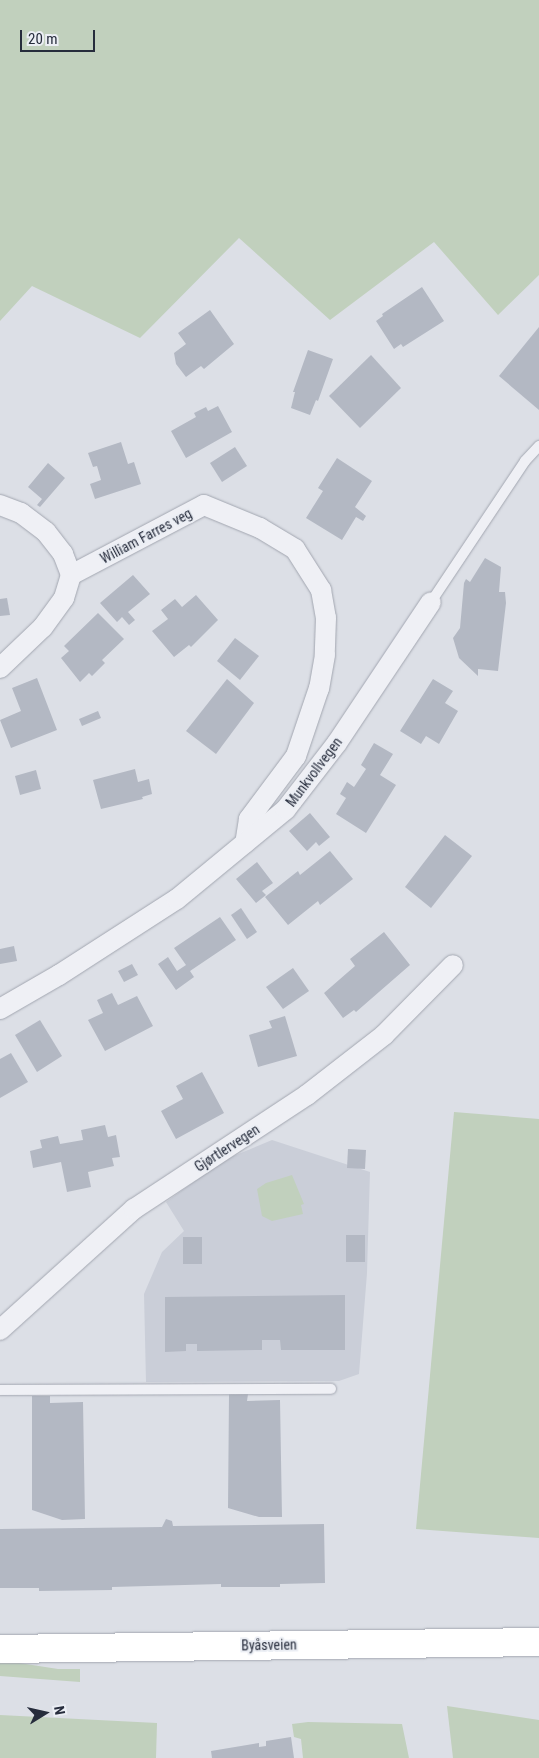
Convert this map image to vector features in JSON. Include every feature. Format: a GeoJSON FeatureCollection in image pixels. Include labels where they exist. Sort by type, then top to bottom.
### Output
{"type":"FeatureCollection","features":[{"type":"Feature","properties":{"kind":"main road","name":"Byåsveien"},"geometry":{"type":"LineString","coordinates":[[0,1649],[539,1642]]}},
{"type":"Feature","properties":{"kind":"street"},"geometry":{"type":"LineString","coordinates":[[0,505],[21,513],[46,532],[63,554],[71,575],[64,598],[43,627],[0,668]]}},
{"type":"Feature","properties":{"kind":"street","name":"William Farres veg"},"geometry":{"type":"LineString","coordinates":[[71,575],[204,505],[260,528],[295,550],[316,582],[321,590],[326,618],[325,655],[319,688],[296,756],[249,819],[245,843]]}},
{"type":"Feature","properties":{"kind":"street","name":"Munkvollvegen"},"geometry":{"type":"LineString","coordinates":[[0,1009],[59,975],[177,900],[286,810],[347,728],[431,602]]}},
{"type":"Feature","properties":{"kind":"street","name":"Gjørtlervegen"},"geometry":{"type":"LineString","coordinates":[[0,1330],[134,1209],[307,1096],[384,1035],[453,965]]}},
{"type":"Feature","properties":{"kind":"lane","name":"Munkvollvegen"},"geometry":{"type":"LineString","coordinates":[[431,602],[526,461],[539,446]]}},
{"type":"Feature","properties":{"kind":"lane"},"geometry":{"type":"LineString","coordinates":[[0,1390],[331,1389]]}},
{"type":"Feature","properties":{"kind":"shaded area"},"geometry":{"type":"Polygon","coordinates":[[[272,1140],[370,1172],[367,1273],[359,1374],[339,1381],[146,1382],[144,1294],[162,1252],[184,1231],[166,1202],[224,1160],[272,1140]]]}},
{"type":"Feature","properties":{"kind":"green space"},"geometry":{"type":"Polygon","coordinates":[[[0,0],[539,0],[539,275],[498,315],[434,242],[330,320],[239,238],[140,338],[32,286],[0,321],[0,0]]]}},
{"type":"Feature","properties":{"kind":"green space"},"geometry":{"type":"Polygon","coordinates":[[[454,1112],[539,1119],[539,1538],[416,1529],[454,1112]]]}},
{"type":"Feature","properties":{"kind":"green space"},"geometry":{"type":"Polygon","coordinates":[[[292,1175],[304,1204],[301,1205],[303,1214],[272,1221],[262,1216],[257,1189],[266,1183],[292,1175]]]}},
{"type":"Feature","properties":{"kind":"green space"},"geometry":{"type":"Polygon","coordinates":[[[0,1660],[58,1669],[80,1669],[80,1682],[0,1676],[0,1660]]]}},
{"type":"Feature","properties":{"kind":"green space"},"geometry":{"type":"Polygon","coordinates":[[[447,1706],[539,1720],[539,1758],[453,1758],[447,1706]]]}},
{"type":"Feature","properties":{"kind":"green space"},"geometry":{"type":"Polygon","coordinates":[[[0,1715],[157,1723],[156,1758],[0,1758],[0,1715]]]}},
{"type":"Feature","properties":{"kind":"green space"},"geometry":{"type":"Polygon","coordinates":[[[308,1722],[402,1724],[409,1758],[303,1758],[301,1739],[294,1737],[292,1724],[308,1722]]]}},
{"type":"Feature","properties":{"kind":"building"},"geometry":{"type":"Polygon","coordinates":[[[422,287],[444,321],[403,347],[401,344],[394,349],[376,321],[383,316],[382,314],[422,287]]]}},
{"type":"Feature","properties":{"kind":"building"},"geometry":{"type":"Polygon","coordinates":[[[210,310],[234,344],[204,369],[201,366],[186,377],[176,364],[174,353],[186,344],[178,333],[210,310]]]}},
{"type":"Feature","properties":{"kind":"building"},"geometry":{"type":"Polygon","coordinates":[[[539,327],[539,410],[499,376],[539,327]]]}},
{"type":"Feature","properties":{"kind":"building"},"geometry":{"type":"Polygon","coordinates":[[[308,350],[333,359],[318,401],[316,400],[310,415],[291,408],[295,392],[293,392],[308,350]]]}},
{"type":"Feature","properties":{"kind":"building"},"geometry":{"type":"Polygon","coordinates":[[[371,355],[401,388],[360,428],[329,396],[371,355]]]}},
{"type":"Feature","properties":{"kind":"building"},"geometry":{"type":"Polygon","coordinates":[[[218,406],[232,432],[186,458],[171,431],[196,417],[194,413],[206,407],[208,411],[218,406]]]}},
{"type":"Feature","properties":{"kind":"building"},"geometry":{"type":"Polygon","coordinates":[[[121,442],[128,464],[134,462],[141,484],[95,499],[90,484],[101,480],[97,466],[93,467],[88,453],[121,442]]]}},
{"type":"Feature","properties":{"kind":"building"},"geometry":{"type":"Polygon","coordinates":[[[235,447],[247,466],[222,482],[210,463],[235,447]]]}},
{"type":"Feature","properties":{"kind":"building"},"geometry":{"type":"Polygon","coordinates":[[[337,458],[372,481],[355,507],[366,516],[363,521],[356,517],[342,540],[306,518],[323,491],[318,488],[337,458]]]}},
{"type":"Feature","properties":{"kind":"building"},"geometry":{"type":"Polygon","coordinates":[[[48,463],[65,478],[40,507],[37,505],[42,499],[28,487],[48,463]]]}},
{"type":"Feature","properties":{"kind":"building"},"geometry":{"type":"Polygon","coordinates":[[[485,558],[501,567],[499,592],[505,592],[506,603],[498,671],[478,669],[478,676],[459,658],[453,638],[460,628],[464,583],[466,579],[470,582],[485,558]]]}},
{"type":"Feature","properties":{"kind":"building"},"geometry":{"type":"Polygon","coordinates":[[[133,575],[150,594],[128,612],[135,620],[129,625],[122,617],[117,622],[100,603],[133,575]]]}},
{"type":"Feature","properties":{"kind":"building"},"geometry":{"type":"Polygon","coordinates":[[[196,595],[218,620],[191,647],[189,645],[174,657],[152,631],[168,619],[161,610],[175,599],[182,607],[196,595]]]}},
{"type":"Feature","properties":{"kind":"building"},"geometry":{"type":"Polygon","coordinates":[[[7,598],[10,615],[0,616],[0,599],[7,598]]]}},
{"type":"Feature","properties":{"kind":"building"},"geometry":{"type":"Polygon","coordinates":[[[98,613],[124,639],[102,660],[105,663],[92,676],[89,673],[80,682],[61,658],[69,651],[64,646],[98,613]]]}},
{"type":"Feature","properties":{"kind":"building"},"geometry":{"type":"Polygon","coordinates":[[[235,638],[259,656],[240,680],[217,661],[235,638]]]}},
{"type":"Feature","properties":{"kind":"building"},"geometry":{"type":"Polygon","coordinates":[[[37,678],[57,730],[11,748],[0,720],[21,711],[12,688],[37,678]]]}},
{"type":"Feature","properties":{"kind":"building"},"geometry":{"type":"Polygon","coordinates":[[[227,679],[254,703],[216,754],[186,731],[227,679]]]}},
{"type":"Feature","properties":{"kind":"building"},"geometry":{"type":"Polygon","coordinates":[[[433,679],[453,691],[445,703],[458,711],[439,744],[426,736],[421,744],[400,731],[433,679]]]}},
{"type":"Feature","properties":{"kind":"building"},"geometry":{"type":"Polygon","coordinates":[[[98,711],[101,718],[82,726],[79,719],[98,711]]]}},
{"type":"Feature","properties":{"kind":"building"},"geometry":{"type":"Polygon","coordinates":[[[374,743],[393,754],[380,775],[396,785],[366,833],[336,814],[346,798],[340,794],[347,782],[354,787],[366,769],[361,765],[374,743]]]}},
{"type":"Feature","properties":{"kind":"building"},"geometry":{"type":"Polygon","coordinates":[[[135,769],[138,782],[149,779],[152,794],[142,797],[143,799],[101,809],[93,780],[135,769]]]}},
{"type":"Feature","properties":{"kind":"building"},"geometry":{"type":"Polygon","coordinates":[[[36,770],[41,789],[20,795],[15,776],[36,770]]]}},
{"type":"Feature","properties":{"kind":"building"},"geometry":{"type":"Polygon","coordinates":[[[310,813],[330,837],[319,846],[316,842],[307,851],[289,831],[310,813]]]}},
{"type":"Feature","properties":{"kind":"building"},"geometry":{"type":"Polygon","coordinates":[[[445,835],[472,856],[431,908],[405,887],[445,835]]]}},
{"type":"Feature","properties":{"kind":"building"},"geometry":{"type":"Polygon","coordinates":[[[330,851],[353,879],[320,905],[318,901],[288,925],[265,897],[298,871],[300,875],[330,851]]]}},
{"type":"Feature","properties":{"kind":"building"},"geometry":{"type":"Polygon","coordinates":[[[257,862],[273,883],[262,891],[266,895],[256,903],[236,879],[257,862]]]}},
{"type":"Feature","properties":{"kind":"building"},"geometry":{"type":"Polygon","coordinates":[[[241,908],[257,932],[247,939],[231,915],[241,908]]]}},
{"type":"Feature","properties":{"kind":"building"},"geometry":{"type":"Polygon","coordinates":[[[220,917],[236,940],[190,971],[194,977],[176,990],[158,964],[168,957],[177,971],[186,965],[174,948],[220,917]]]}},
{"type":"Feature","properties":{"kind":"building"},"geometry":{"type":"Polygon","coordinates":[[[384,932],[410,965],[356,1012],[354,1010],[343,1018],[324,993],[355,966],[350,959],[384,932]]]}},
{"type":"Feature","properties":{"kind":"building"},"geometry":{"type":"Polygon","coordinates":[[[14,946],[17,961],[0,964],[0,949],[14,946]]]}},
{"type":"Feature","properties":{"kind":"building"},"geometry":{"type":"Polygon","coordinates":[[[132,964],[138,975],[124,982],[118,971],[132,964]]]}},
{"type":"Feature","properties":{"kind":"building"},"geometry":{"type":"Polygon","coordinates":[[[293,968],[309,991],[283,1009],[266,987],[293,968]]]}},
{"type":"Feature","properties":{"kind":"building"},"geometry":{"type":"Polygon","coordinates":[[[112,993],[118,1005],[137,996],[153,1026],[105,1051],[88,1020],[103,1013],[97,1000],[112,993]]]}},
{"type":"Feature","properties":{"kind":"building"},"geometry":{"type":"Polygon","coordinates":[[[285,1016],[297,1056],[258,1067],[249,1035],[272,1028],[269,1021],[285,1016]]]}},
{"type":"Feature","properties":{"kind":"building"},"geometry":{"type":"Polygon","coordinates":[[[40,1020],[62,1056],[37,1072],[15,1035],[40,1020]]]}},
{"type":"Feature","properties":{"kind":"building"},"geometry":{"type":"Polygon","coordinates":[[[11,1053],[28,1082],[0,1098],[0,1059],[11,1053]]]}},
{"type":"Feature","properties":{"kind":"building"},"geometry":{"type":"Polygon","coordinates":[[[202,1072],[224,1113],[176,1139],[161,1111],[183,1099],[176,1086],[202,1072]]]}},
{"type":"Feature","properties":{"kind":"building"},"geometry":{"type":"Polygon","coordinates":[[[105,1125],[108,1137],[116,1135],[120,1157],[112,1158],[114,1166],[88,1172],[91,1187],[67,1192],[61,1162],[33,1168],[30,1151],[42,1148],[40,1140],[58,1136],[60,1144],[83,1140],[81,1130],[105,1125]]]}},
{"type":"Feature","properties":{"kind":"building"},"geometry":{"type":"Polygon","coordinates":[[[348,1149],[366,1150],[365,1169],[347,1168],[348,1149]]]}},
{"type":"Feature","properties":{"kind":"building"},"geometry":{"type":"Polygon","coordinates":[[[346,1235],[365,1235],[365,1262],[346,1262],[346,1235]]]}},
{"type":"Feature","properties":{"kind":"building"},"geometry":{"type":"Polygon","coordinates":[[[183,1237],[202,1237],[202,1264],[183,1264],[183,1237]]]}},
{"type":"Feature","properties":{"kind":"building"},"geometry":{"type":"Polygon","coordinates":[[[345,1295],[345,1350],[281,1350],[280,1340],[262,1340],[262,1350],[197,1351],[197,1344],[186,1344],[186,1351],[165,1352],[165,1297],[345,1295]]]}},
{"type":"Feature","properties":{"kind":"building"},"geometry":{"type":"Polygon","coordinates":[[[229,1394],[248,1394],[247,1401],[280,1400],[282,1517],[259,1517],[228,1508],[229,1394]]]}},
{"type":"Feature","properties":{"kind":"building"},"geometry":{"type":"Polygon","coordinates":[[[32,1396],[50,1396],[50,1403],[83,1402],[85,1519],[62,1520],[32,1510],[32,1396]]]}},
{"type":"Feature","properties":{"kind":"building"},"geometry":{"type":"Polygon","coordinates":[[[166,1519],[172,1521],[173,1526],[324,1524],[325,1583],[280,1584],[280,1587],[221,1587],[221,1584],[112,1587],[112,1590],[39,1591],[39,1588],[0,1588],[0,1529],[162,1527],[166,1519]]]}},
{"type":"Feature","properties":{"kind":"building"},"geometry":{"type":"Polygon","coordinates":[[[291,1737],[294,1758],[212,1758],[211,1751],[259,1743],[259,1747],[266,1746],[266,1741],[291,1737]]]}}]}
